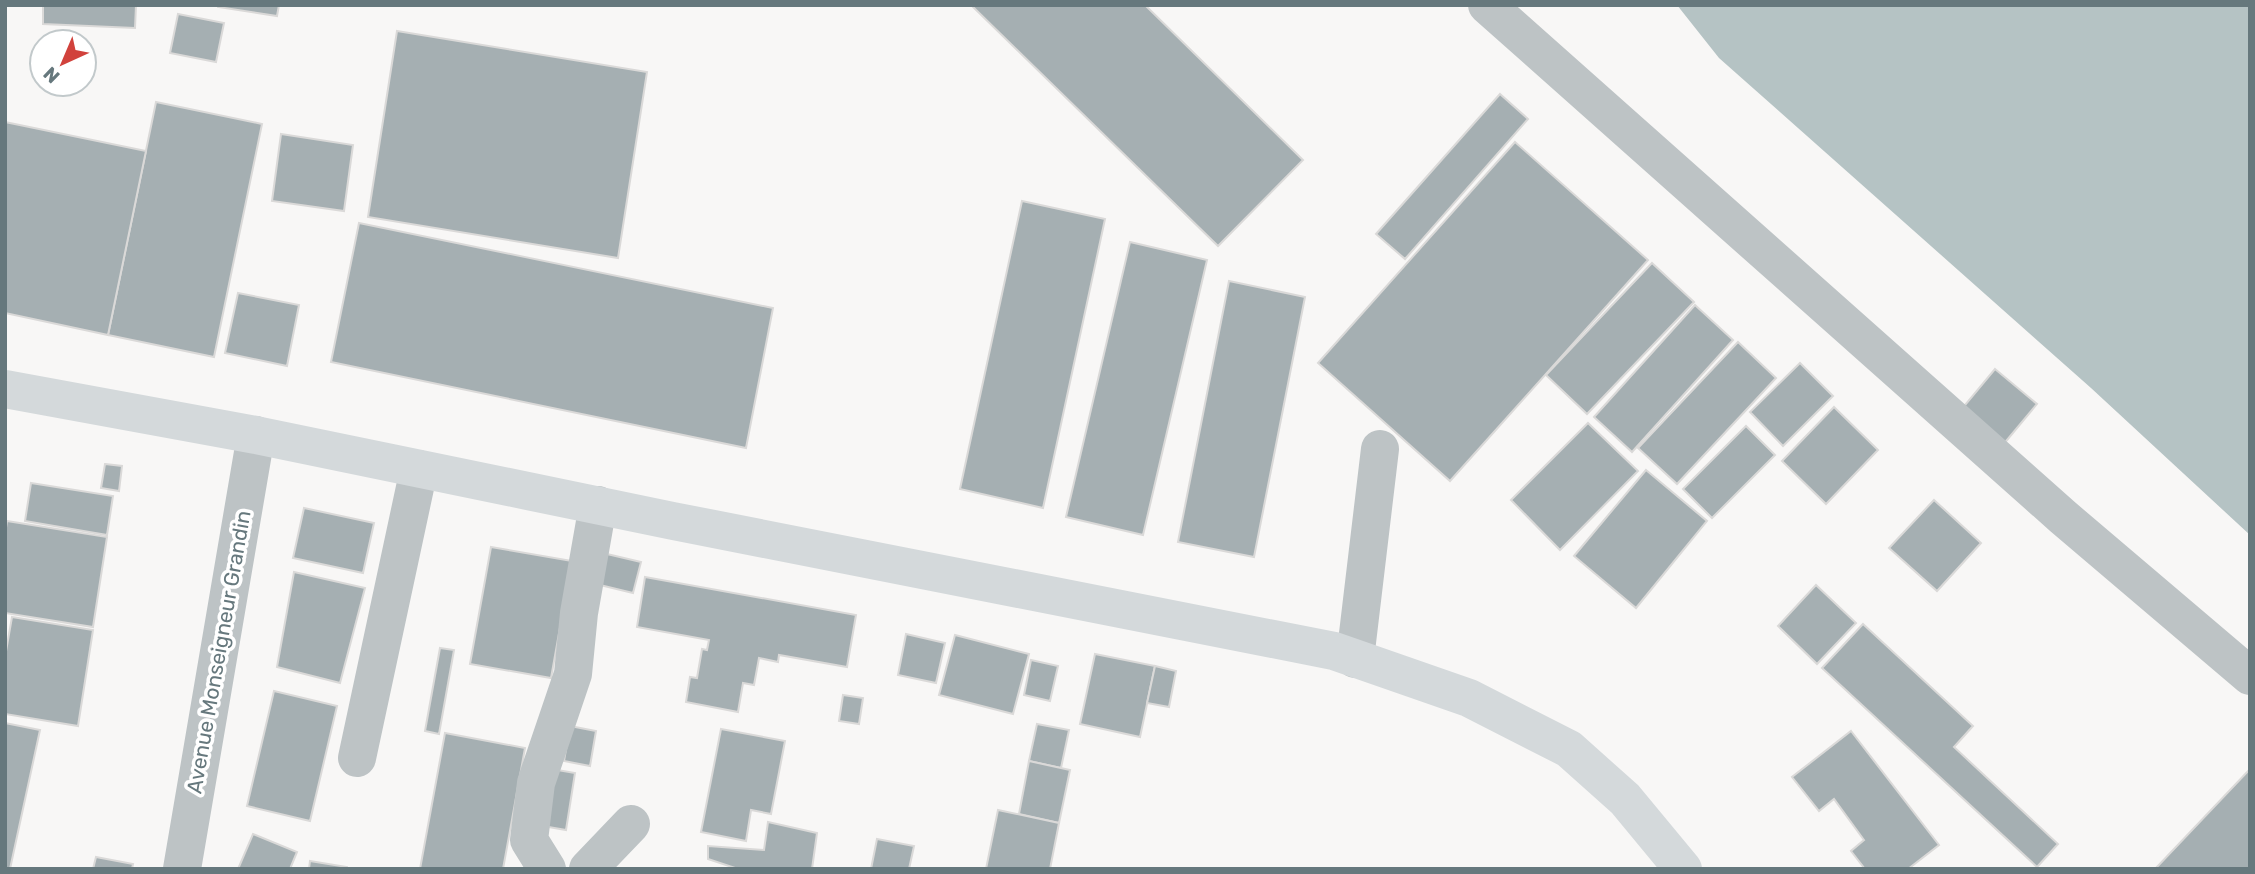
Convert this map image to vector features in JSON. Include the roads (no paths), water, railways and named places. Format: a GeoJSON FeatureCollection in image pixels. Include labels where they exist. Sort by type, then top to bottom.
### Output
{"type":"FeatureCollection","features":[{"type":"Feature","properties":{"kind":"main road"},"geometry":{"type":"LineString","coordinates":[[5,389],[256,435],[1334,651],[1469,698],[1569,749],[1625,799],[1683,869]]}},
{"type":"Feature","properties":{"kind":"street"},"geometry":{"type":"LineString","coordinates":[[1487,5],[2063,517],[2250,676]]}},
{"type":"Feature","properties":{"kind":"street","name":"Avenue Monseigneur Grandin"},"geometry":{"type":"LineString","coordinates":[[182,869],[256,435]]}},
{"type":"Feature","properties":{"kind":"street"},"geometry":{"type":"LineString","coordinates":[[1355,659],[1380,449]]}},
{"type":"Feature","properties":{"kind":"street"},"geometry":{"type":"LineString","coordinates":[[357,758],[419,469]]}},
{"type":"Feature","properties":{"kind":"street"},"geometry":{"type":"LineString","coordinates":[[547,869],[530,840],[536,783],[573,674],[579,613],[598,505]]}},
{"type":"Feature","properties":{"kind":"street"},"geometry":{"type":"LineString","coordinates":[[589,869],[631,824]]}}]}
